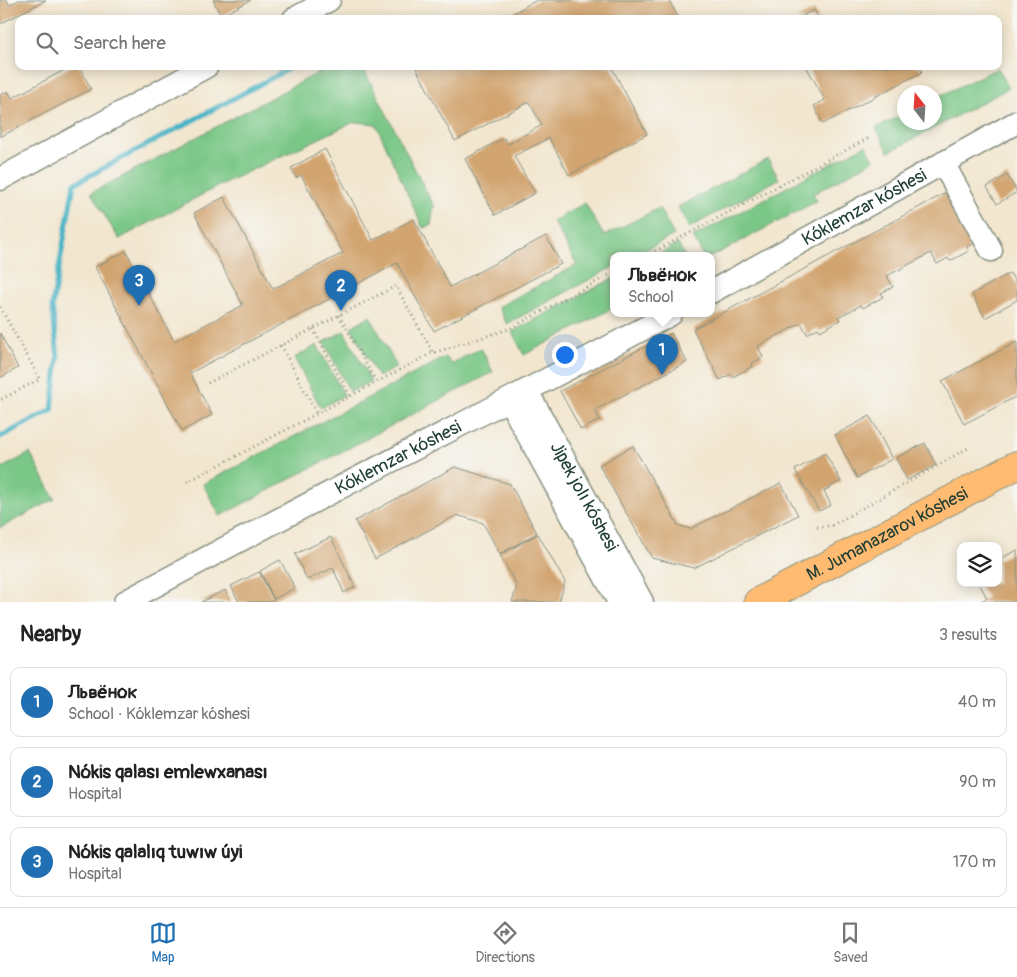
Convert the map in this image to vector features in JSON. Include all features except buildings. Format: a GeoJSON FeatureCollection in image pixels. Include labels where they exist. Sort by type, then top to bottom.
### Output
{"type":"FeatureCollection","features":[{"type":"Feature","properties":{"kind":"main road","name":"M. Jumanazarov kóshesi"},"geometry":{"type":"LineString","coordinates":[[758,602],[1017,465]]}},
{"type":"Feature","properties":{"kind":"street"},"geometry":{"type":"LineString","coordinates":[[301,15],[329,0]]}},
{"type":"Feature","properties":{"kind":"street"},"geometry":{"type":"LineString","coordinates":[[0,178],[200,70]]}},
{"type":"Feature","properties":{"kind":"street","name":"Kóklemzar kóshesi"},"geometry":{"type":"LineString","coordinates":[[715,290],[1017,122]]}},
{"type":"Feature","properties":{"kind":"street"},"geometry":{"type":"LineString","coordinates":[[943,163],[991,250]]}},
{"type":"Feature","properties":{"kind":"street","name":"Kóklemzar kóshesi"},"geometry":{"type":"LineString","coordinates":[[125,602],[665,317]]}},
{"type":"Feature","properties":{"kind":"street","name":"Jipek jolı kóshesi"},"geometry":{"type":"LineString","coordinates":[[518,396],[619,602]]}},
{"type":"Feature","properties":{"kind":"street","name":"Jipek jolı kóshesi"},"geometry":{"type":"LineString","coordinates":[[518,396],[642,602]]}},
{"type":"Feature","properties":{"kind":"path"},"geometry":{"type":"LineString","coordinates":[[654,252],[869,138]]}},
{"type":"Feature","properties":{"kind":"path"},"geometry":{"type":"LineString","coordinates":[[187,482],[433,353],[509,329],[610,276]]}},
{"type":"Feature","properties":{"kind":"path"},"geometry":{"type":"LineString","coordinates":[[208,383],[396,286],[433,353]]}},
{"type":"Feature","properties":{"kind":"path"},"geometry":{"type":"LineString","coordinates":[[0,306],[40,379],[0,400]]}},
{"type":"Feature","properties":{"kind":"path"},"geometry":{"type":"LineString","coordinates":[[339,315],[376,382]]}},
{"type":"Feature","properties":{"kind":"path"},"geometry":{"type":"LineString","coordinates":[[313,329],[350,396]]}},
{"type":"Feature","properties":{"kind":"path"},"geometry":{"type":"LineString","coordinates":[[281,345],[317,414]]}},
{"type":"Feature","properties":{"kind":"path"},"geometry":{"type":"LineString","coordinates":[[817,527],[831,526],[970,447]]}},
{"type":"Feature","properties":{"kind":"green space"},"geometry":{"type":"Polygon","coordinates":[[[323,70],[364,70],[434,206],[431,225],[423,228],[376,124],[354,122],[224,183],[119,239],[91,193],[323,70]]]}},
{"type":"Feature","properties":{"kind":"green space"},"geometry":{"type":"Polygon","coordinates":[[[994,70],[999,70],[1009,88],[942,124],[942,95],[994,70]]]}},
{"type":"Feature","properties":{"kind":"green space"},"geometry":{"type":"Polygon","coordinates":[[[897,118],[897,130],[930,130],[889,152],[876,128],[897,118]]]}},
{"type":"Feature","properties":{"kind":"green space"},"geometry":{"type":"Polygon","coordinates":[[[866,145],[874,160],[813,194],[817,201],[715,255],[715,252],[701,252],[693,237],[866,145]]]}},
{"type":"Feature","properties":{"kind":"green space"},"geometry":{"type":"Polygon","coordinates":[[[768,159],[779,179],[689,228],[678,207],[768,159]]]}},
{"type":"Feature","properties":{"kind":"green space"},"geometry":{"type":"Polygon","coordinates":[[[585,203],[604,236],[659,208],[674,235],[642,252],[610,252],[610,269],[507,324],[498,307],[577,265],[553,221],[585,203]]]}},
{"type":"Feature","properties":{"kind":"green space"},"geometry":{"type":"Polygon","coordinates":[[[678,244],[683,252],[663,252],[678,244]]]}},
{"type":"Feature","properties":{"kind":"green space"},"geometry":{"type":"Polygon","coordinates":[[[610,280],[610,310],[524,355],[512,332],[610,280]]]}},
{"type":"Feature","properties":{"kind":"green space"},"geometry":{"type":"Polygon","coordinates":[[[370,316],[397,367],[378,377],[351,327],[370,316]]]}},
{"type":"Feature","properties":{"kind":"green space"},"geometry":{"type":"Polygon","coordinates":[[[344,331],[371,381],[350,392],[324,342],[344,331]]]}},
{"type":"Feature","properties":{"kind":"green space"},"geometry":{"type":"Polygon","coordinates":[[[317,345],[344,395],[321,408],[294,358],[317,345]]]}},
{"type":"Feature","properties":{"kind":"green space"},"geometry":{"type":"Polygon","coordinates":[[[481,348],[493,372],[220,516],[203,484],[446,357],[451,364],[481,348]]]}},
{"type":"Feature","properties":{"kind":"green space"},"geometry":{"type":"Polygon","coordinates":[[[30,453],[55,499],[0,528],[0,469],[30,453]]]}},
{"type":"Feature","properties":{"kind":"waterway"},"geometry":{"type":"LineString","coordinates":[[0,437],[52,410],[58,357],[52,306],[74,184],[287,70]]}},
{"type":"Feature","properties":{"kind":"place","name":"Nókis qalalıq tuwıw úyi"},"geometry":{"type":"Point","coordinates":[139,306]}},
{"type":"Feature","properties":{"kind":"place","name":"Nókis qalası emlewxanası"},"geometry":{"type":"Point","coordinates":[341,311]}},
{"type":"Feature","properties":{"kind":"place","name":"Львёнок"},"geometry":{"type":"Point","coordinates":[662,375]}}]}
